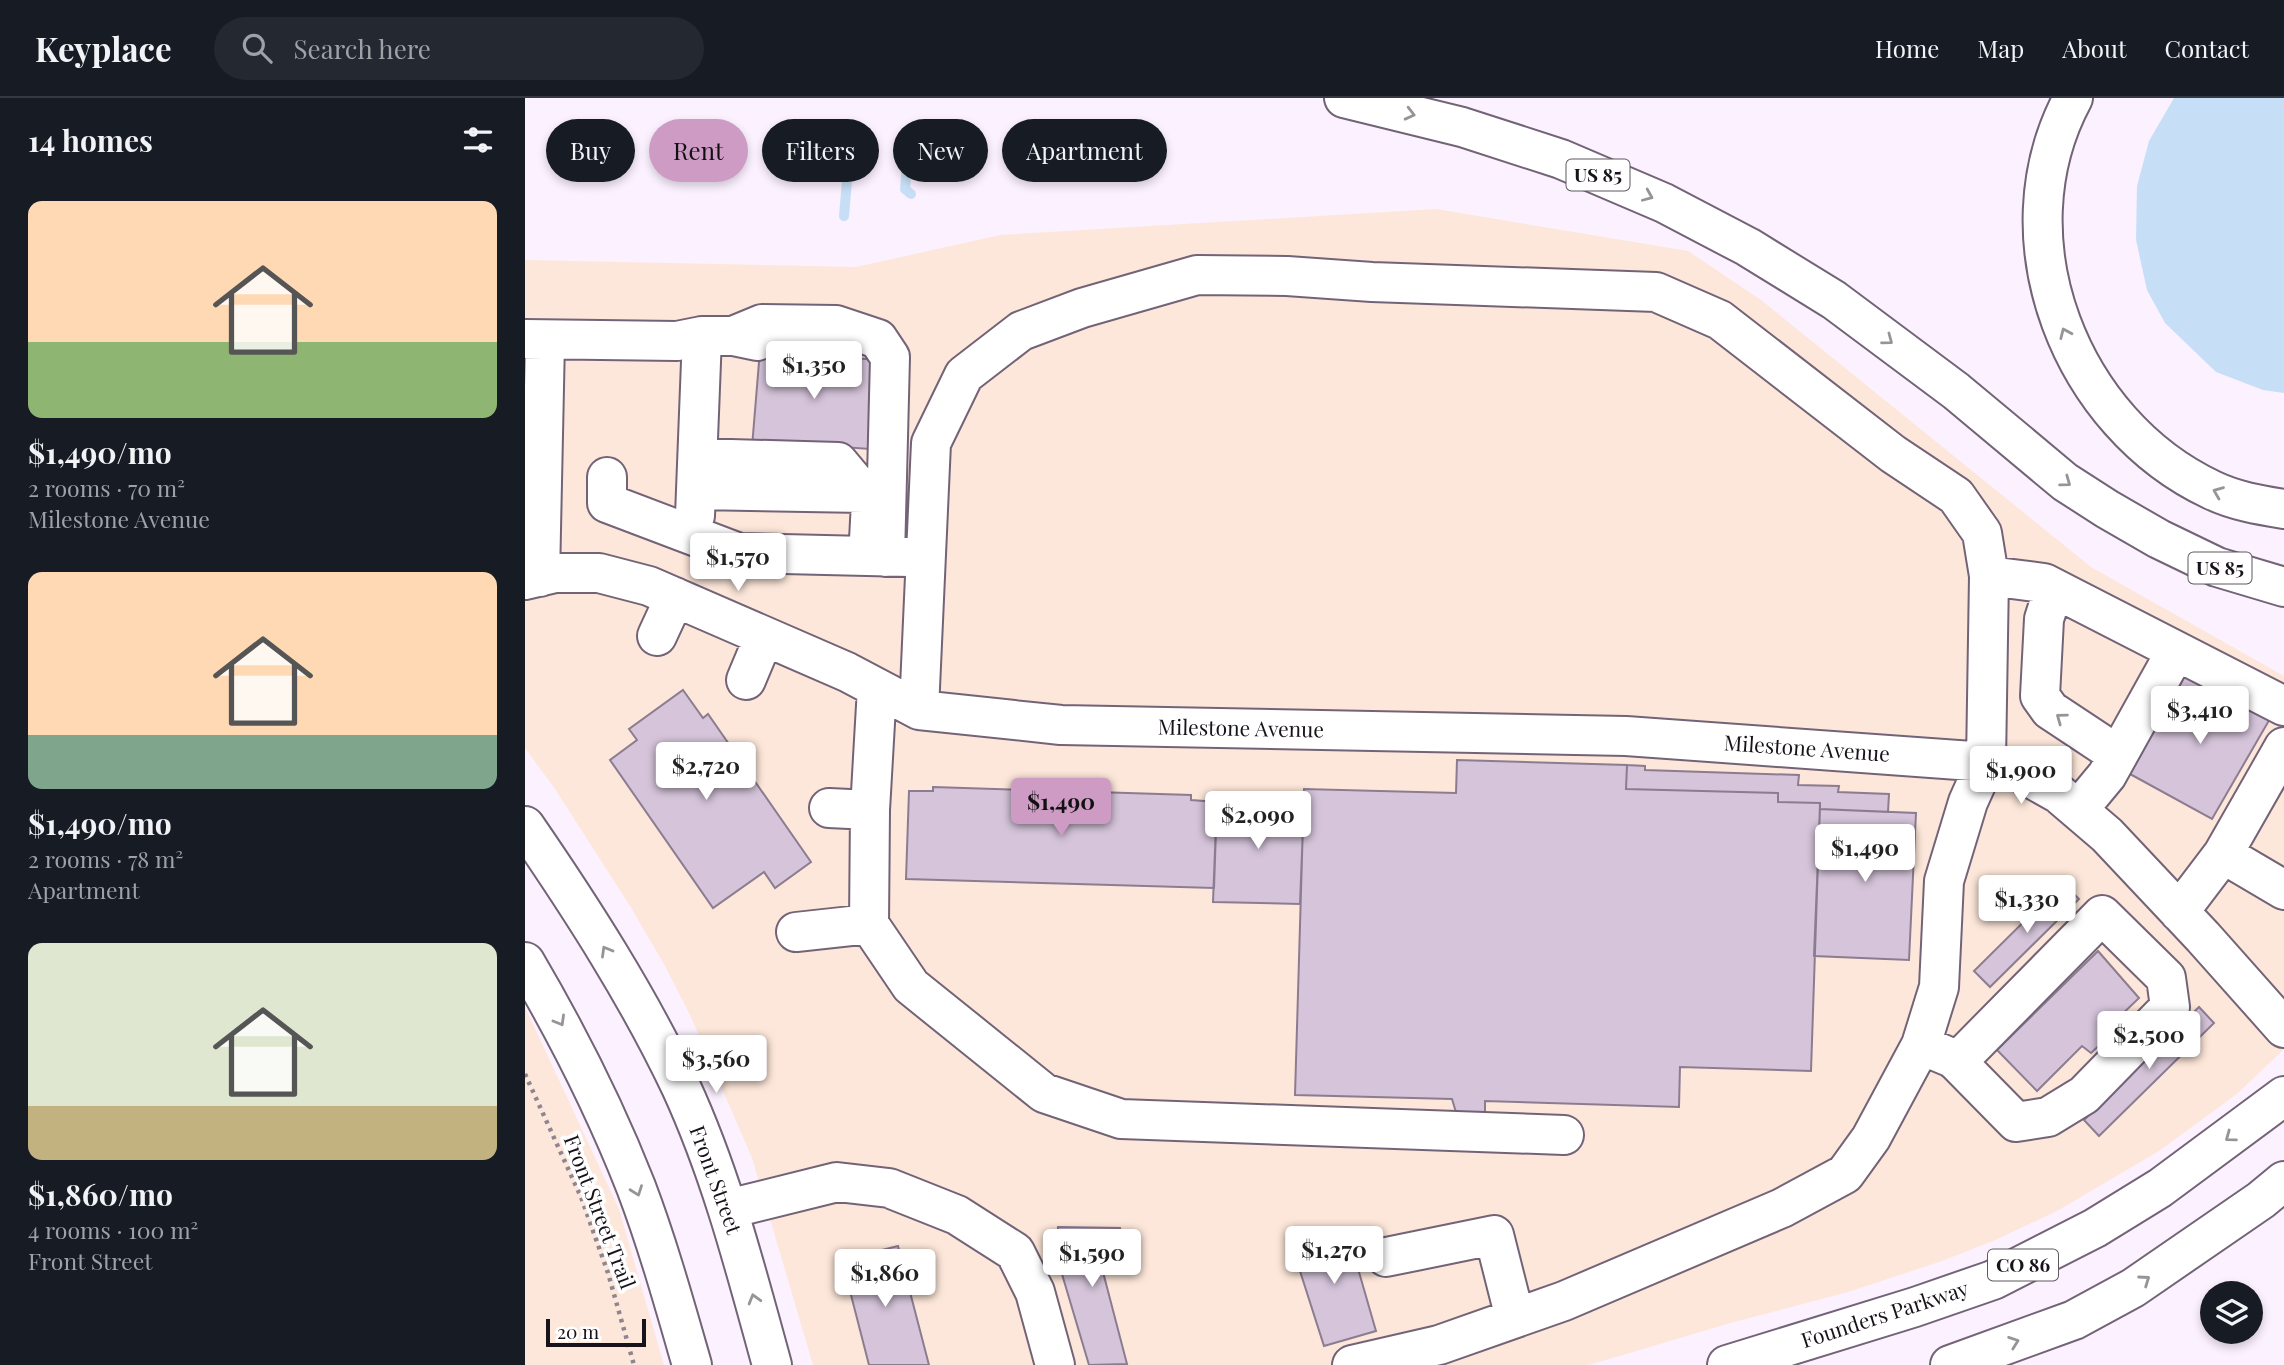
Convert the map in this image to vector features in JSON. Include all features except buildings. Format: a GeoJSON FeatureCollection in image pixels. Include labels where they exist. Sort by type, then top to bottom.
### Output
{"type":"FeatureCollection","features":[{"type":"Feature","properties":{"kind":"main road","name":"US 85"},"geometry":{"type":"LineString","coordinates":[[1343,98],[1462,127],[1561,159],[1664,203],[1748,247],[1834,300],[1956,391],[2075,489],[2159,539],[2217,567],[2284,587]]}},
{"type":"Feature","properties":{"kind":"main road"},"geometry":{"type":"LineString","coordinates":[[2073,98],[2053,148],[2043,200],[2044,254],[2059,319],[2081,368],[2110,411],[2140,443],[2167,465],[2213,490],[2251,504],[2284,509]]}},
{"type":"Feature","properties":{"kind":"main road"},"geometry":{"type":"LineString","coordinates":[[919,710],[931,443],[964,375],[1020,331],[1082,307],[1197,275],[1287,276],[1372,282],[1656,292],[1720,320],[1893,454],[1956,496],[1982,533],[1989,576],[1986,762],[1968,802],[1944,881],[1939,987],[1921,1045],[1871,1138],[1845,1174],[1782,1209],[1600,1286],[1439,1346],[1352,1365]]}},
{"type":"Feature","properties":{"kind":"main road"},"geometry":{"type":"LineString","coordinates":[[533,579],[535,340],[677,341],[718,336],[762,324],[836,325],[878,339],[890,357],[868,481],[877,557]]}},
{"type":"Feature","properties":{"kind":"main road"},"geometry":{"type":"LineString","coordinates":[[691,535],[697,474],[718,336]]}},
{"type":"Feature","properties":{"kind":"main road"},"geometry":{"type":"LineString","coordinates":[[697,474],[868,481]]}},
{"type":"Feature","properties":{"kind":"main road"},"geometry":{"type":"LineString","coordinates":[[607,477],[607,503],[739,553],[926,558]]}},
{"type":"Feature","properties":{"kind":"main road","name":"Milestone Avenue"},"geometry":{"type":"LineString","coordinates":[[533,579],[555,573],[599,573],[649,586],[847,672],[919,710],[1062,726],[1626,736],[1986,762],[2020,772],[2059,794],[2107,835],[2284,1028]]}},
{"type":"Feature","properties":{"kind":"main road"},"geometry":{"type":"LineString","coordinates":[[1989,576],[2044,583],[2284,706]]}},
{"type":"Feature","properties":{"kind":"main road"},"geometry":{"type":"LineString","coordinates":[[2054,588],[2045,619],[2041,696],[2050,710],[2118,755]]}},
{"type":"Feature","properties":{"kind":"main road"},"geometry":{"type":"LineString","coordinates":[[657,636],[675,597]]}},
{"type":"Feature","properties":{"kind":"main road"},"geometry":{"type":"LineString","coordinates":[[746,680],[764,636]]}},
{"type":"Feature","properties":{"kind":"main road"},"geometry":{"type":"LineString","coordinates":[[2078,810],[2107,775],[2176,651]]}},
{"type":"Feature","properties":{"kind":"main road"},"geometry":{"type":"LineString","coordinates":[[877,688],[870,810],[869,924],[911,986],[1044,1093],[1121,1119],[1564,1135]]}},
{"type":"Feature","properties":{"kind":"main road"},"geometry":{"type":"LineString","coordinates":[[2120,933],[2169,901],[2223,853],[2284,747]]}},
{"type":"Feature","properties":{"kind":"main road"},"geometry":{"type":"LineString","coordinates":[[829,808],[870,810]]}},
{"type":"Feature","properties":{"kind":"main road","name":"Front Street"},"geometry":{"type":"LineString","coordinates":[[525,826],[599,939],[681,1087],[728,1209],[772,1365]]}},
{"type":"Feature","properties":{"kind":"main road"},"geometry":{"type":"LineString","coordinates":[[2223,853],[2284,890]]}},
{"type":"Feature","properties":{"kind":"main road"},"geometry":{"type":"LineString","coordinates":[[1921,1045],[1957,1062],[2016,1122],[2048,1117],[2084,1095],[2170,1007],[2166,978],[2102,915],[1957,1062]]}},
{"type":"Feature","properties":{"kind":"main road"},"geometry":{"type":"LineString","coordinates":[[796,932],[869,924]]}},
{"type":"Feature","properties":{"kind":"main road"},"geometry":{"type":"LineString","coordinates":[[525,962],[568,1035],[612,1128],[637,1190],[692,1365]]}},
{"type":"Feature","properties":{"kind":"main road","name":"Founders Parkway"},"geometry":{"type":"LineString","coordinates":[[1727,1365],[1993,1280],[2095,1228],[2160,1188],[2284,1096]]}},
{"type":"Feature","properties":{"kind":"main road"},"geometry":{"type":"LineString","coordinates":[[1950,1365],[2074,1320],[2133,1288],[2261,1200],[2284,1181]]}},
{"type":"Feature","properties":{"kind":"main road"},"geometry":{"type":"LineString","coordinates":[[728,1209],[837,1182],[889,1188],[957,1215],[1015,1252],[1035,1292],[1055,1365]]}},
{"type":"Feature","properties":{"kind":"main road"},"geometry":{"type":"LineString","coordinates":[[1386,1257],[1493,1235],[1515,1318]]}},
{"type":"Feature","properties":{"kind":"path","name":"Front Street Trail"},"geometry":{"type":"LineString","coordinates":[[525,1074],[581,1197],[608,1273],[634,1365]]}},
{"type":"Feature","properties":{"kind":"shaded area"},"geometry":{"type":"Polygon","coordinates":[[[1436,209],[1688,251],[1761,300],[2091,567],[2284,676],[2284,1049],[2238,1093],[2159,1151],[2057,1211],[1993,1241],[1848,1292],[1589,1365],[813,1365],[752,1158],[691,1017],[630,906],[555,789],[525,748],[525,260],[856,267],[1000,235],[1436,209]]]}},
{"type":"Feature","properties":{"kind":"shaded area"},"geometry":{"type":"Polygon","coordinates":[[[525,1007],[619,1209],[664,1365],[525,1365],[525,1007]]]}},
{"type":"Feature","properties":{"kind":"water"},"geometry":{"type":"Polygon","coordinates":[[[2174,98],[2284,98],[2284,393],[2263,390],[2216,372],[2165,323],[2147,290],[2136,240],[2137,186],[2149,141],[2174,98]]]}},
{"type":"Feature","properties":{"kind":"waterway"},"geometry":{"type":"LineString","coordinates":[[844,216],[847,182]]}},
{"type":"Feature","properties":{"kind":"waterway"},"geometry":{"type":"LineString","coordinates":[[906,182],[905,189],[911,194]]}}]}
